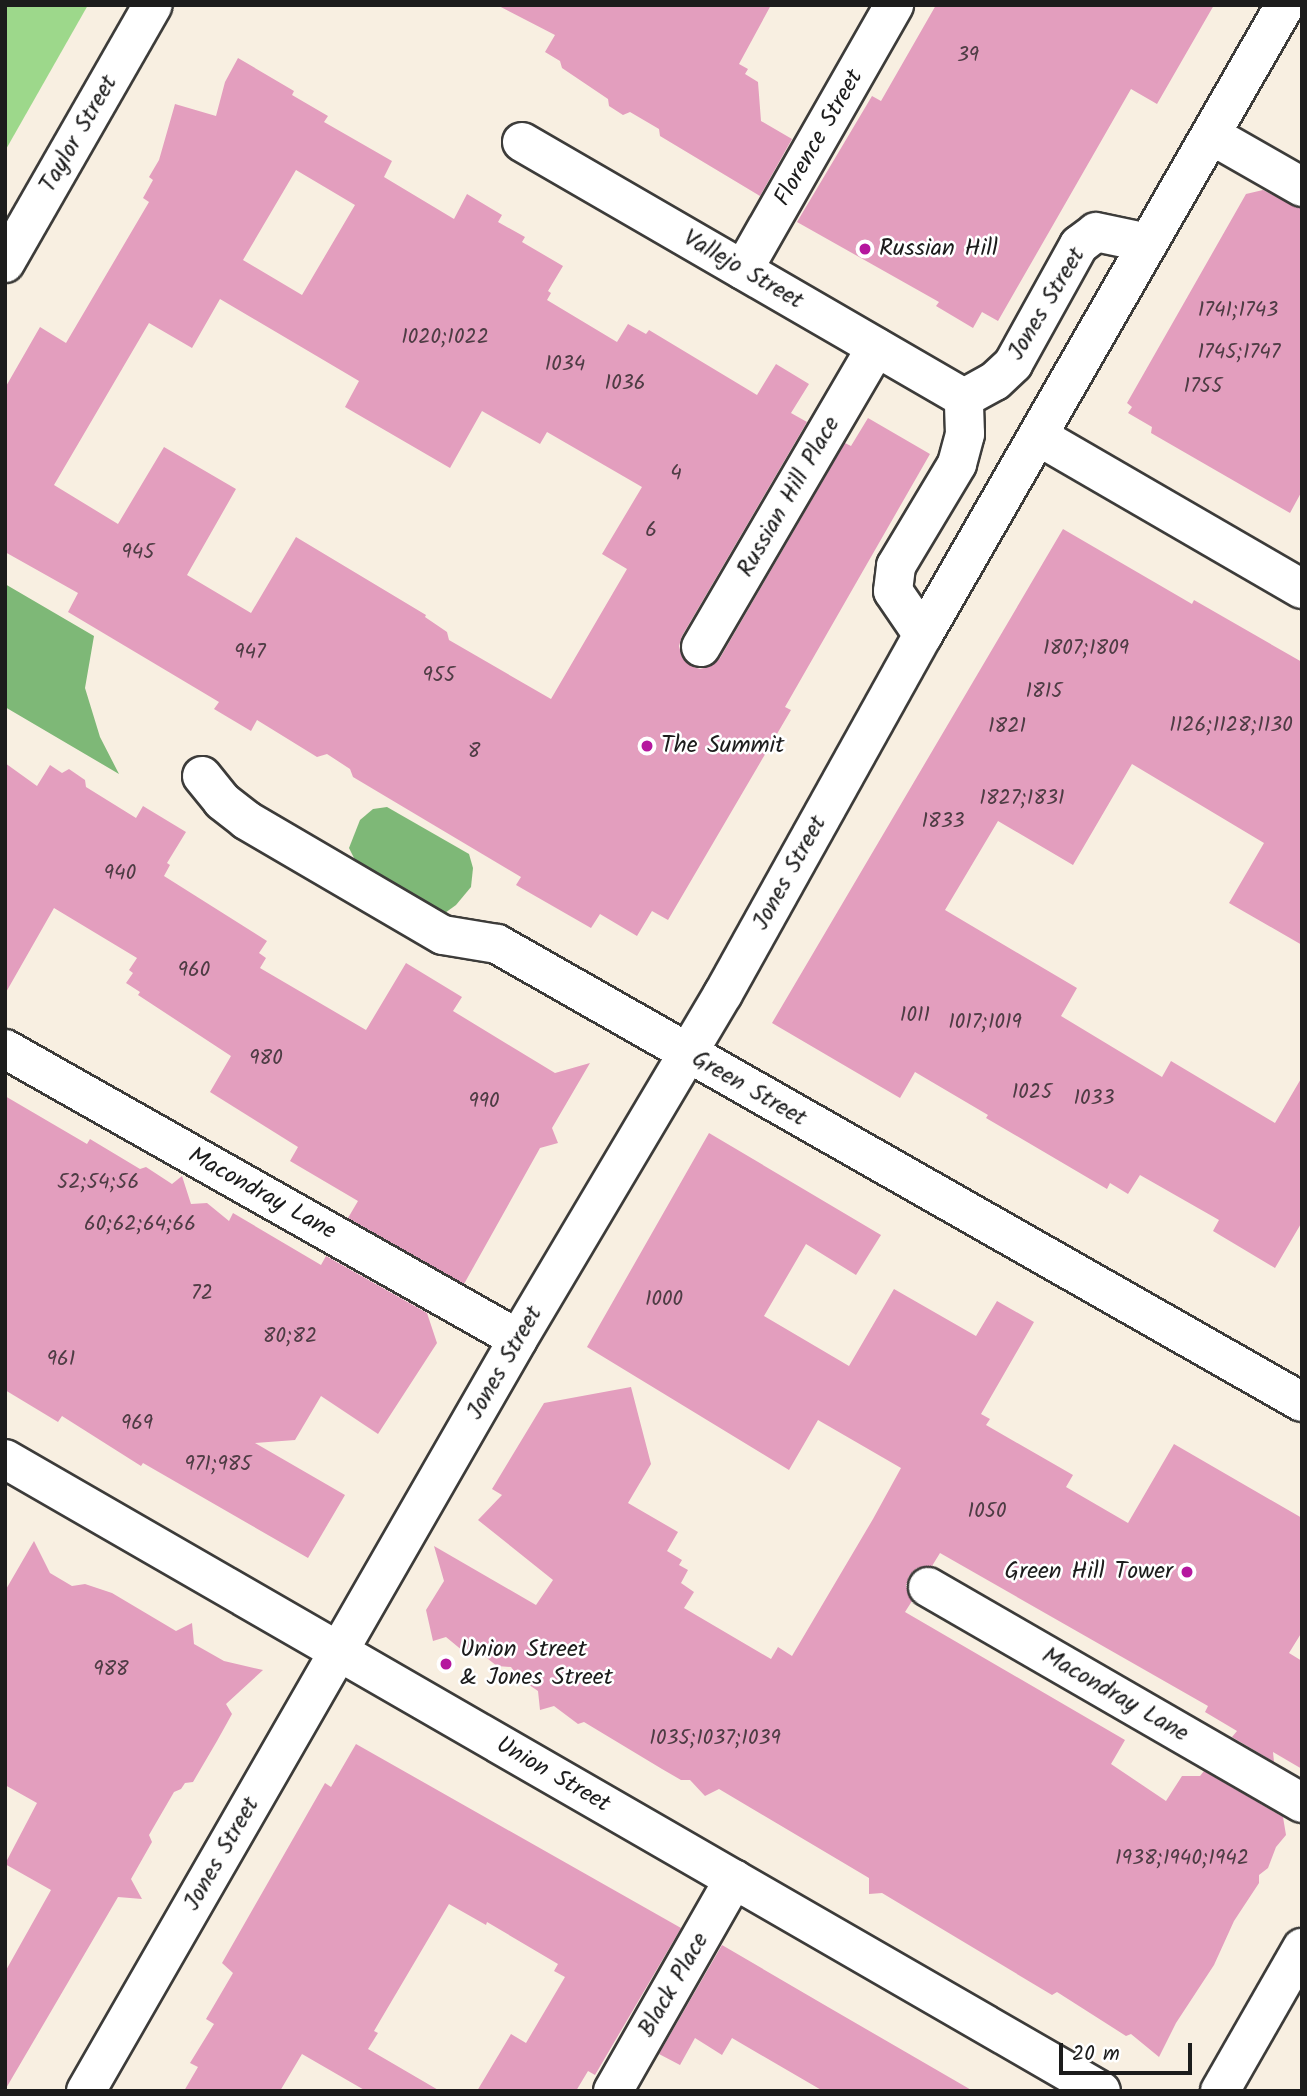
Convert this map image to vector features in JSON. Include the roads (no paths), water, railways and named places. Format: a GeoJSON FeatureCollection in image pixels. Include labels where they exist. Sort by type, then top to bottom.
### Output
{"type":"FeatureCollection","features":[{"type":"Feature","properties":{"kind":"street","name":"Taylor Street"},"geometry":{"type":"LineString","coordinates":[[5,263],[153,5]]}},
{"type":"Feature","properties":{"kind":"street","name":"Florence Street"},"geometry":{"type":"LineString","coordinates":[[743,270],[894,5]]}},
{"type":"Feature","properties":{"kind":"street","name":"Jones Street"},"geometry":{"type":"LineString","coordinates":[[86,2091],[518,1339],[688,1054],[923,635],[1285,5]]}},
{"type":"Feature","properties":{"kind":"street"},"geometry":{"type":"LineString","coordinates":[[1211,135],[1302,187]]}},
{"type":"Feature","properties":{"kind":"street","name":"Vallejo Street"},"geometry":{"type":"LineString","coordinates":[[522,142],[964,398]]}},
{"type":"Feature","properties":{"kind":"street","name":"Jones Street"},"geometry":{"type":"LineString","coordinates":[[964,398],[995,381],[1013,364],[1079,245],[1096,232],[1149,243]]}},
{"type":"Feature","properties":{"kind":"street","name":"Russian Hill Place"},"geometry":{"type":"LineString","coordinates":[[701,647],[876,347]]}},
{"type":"Feature","properties":{"kind":"street"},"geometry":{"type":"LineString","coordinates":[[923,635],[893,591],[897,566],[957,464],[965,434],[964,398]]}},
{"type":"Feature","properties":{"kind":"street"},"geometry":{"type":"LineString","coordinates":[[1038,436],[1302,589]]}},
{"type":"Feature","properties":{"kind":"street","name":"Green Street"},"geometry":{"type":"LineString","coordinates":[[202,776],[222,801],[246,820],[443,935],[497,944],[1302,1402]]}},
{"type":"Feature","properties":{"kind":"street","name":"Macondray Lane"},"geometry":{"type":"LineString","coordinates":[[5,1049],[518,1339]]}},
{"type":"Feature","properties":{"kind":"street","name":"Union Street"},"geometry":{"type":"LineString","coordinates":[[5,1459],[1101,2091]]}},
{"type":"Feature","properties":{"kind":"street","name":"Macondray Lane"},"geometry":{"type":"LineString","coordinates":[[928,1587],[1302,1803]]}},
{"type":"Feature","properties":{"kind":"street","name":"Black Place"},"geometry":{"type":"LineString","coordinates":[[613,2091],[734,1879]]}},
{"type":"Feature","properties":{"kind":"street"},"geometry":{"type":"LineString","coordinates":[[1220,2091],[1302,1948]]}},
{"type":"Feature","properties":{"kind":"place","name":"Russian Hill"},"geometry":{"type":"Point","coordinates":[865,249]}},
{"type":"Feature","properties":{"kind":"place","name":"The Summit"},"geometry":{"type":"Point","coordinates":[647,746]}},
{"type":"Feature","properties":{"kind":"place","name":"Green Hill Tower"},"geometry":{"type":"Point","coordinates":[1187,1572]}},
{"type":"Feature","properties":{"kind":"place","name":"Union Street & Jones Street"},"geometry":{"type":"Point","coordinates":[446,1664]}}]}
